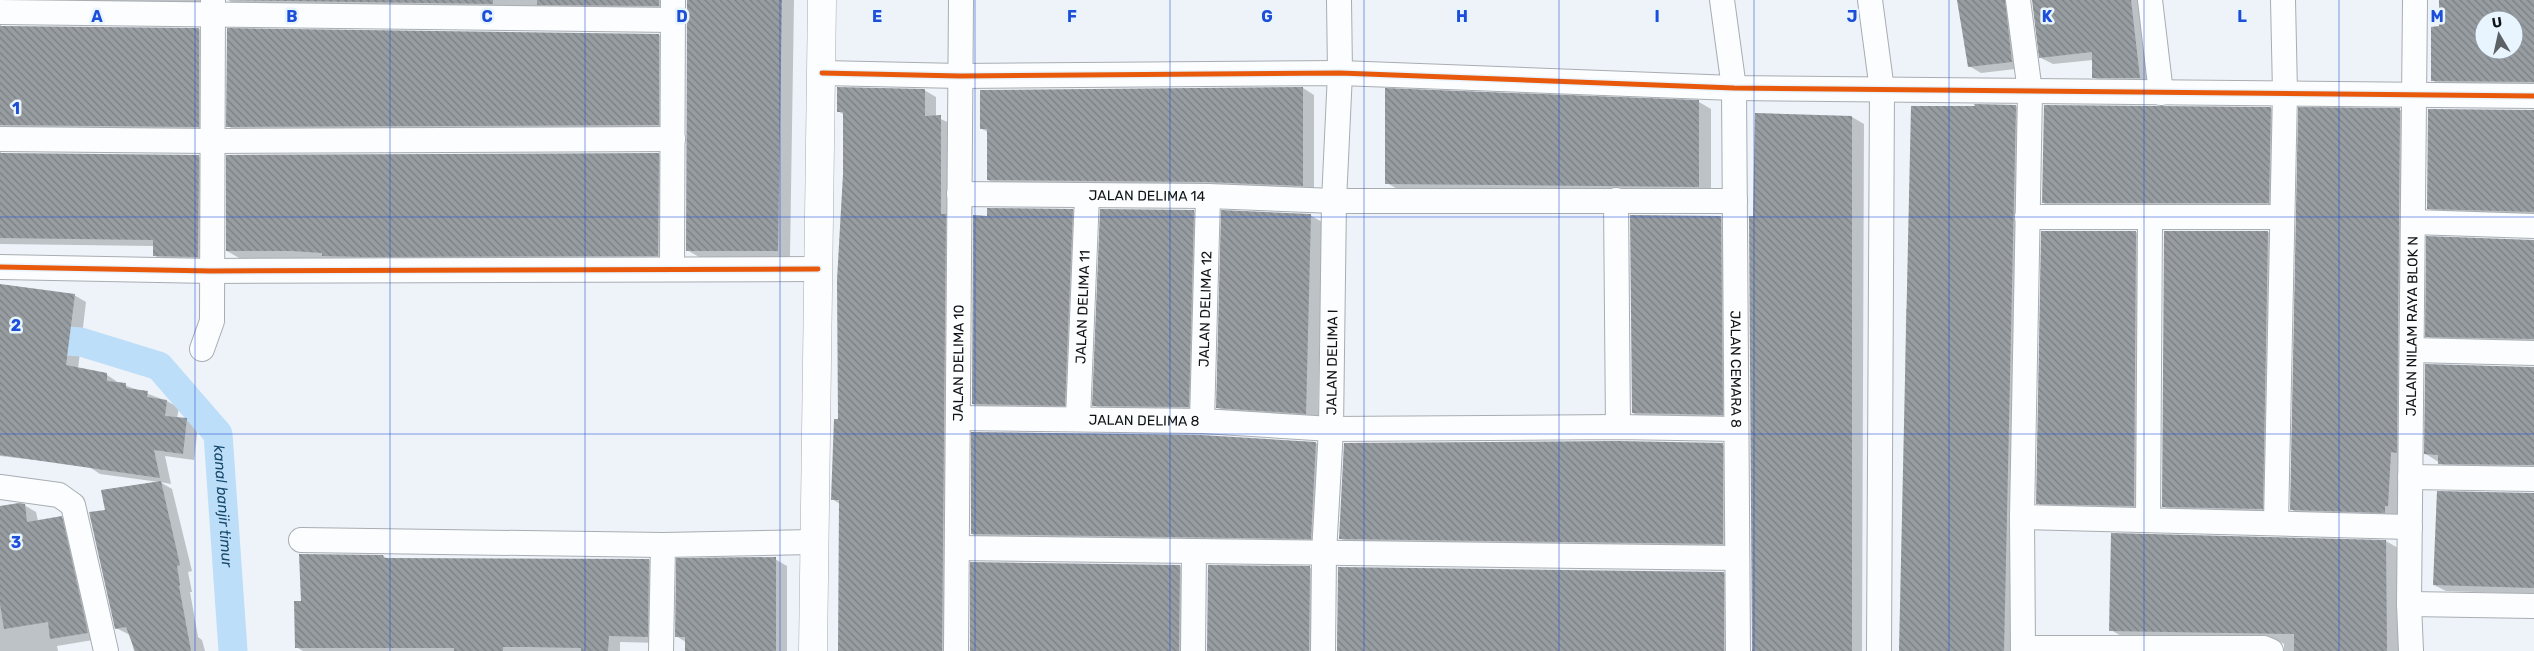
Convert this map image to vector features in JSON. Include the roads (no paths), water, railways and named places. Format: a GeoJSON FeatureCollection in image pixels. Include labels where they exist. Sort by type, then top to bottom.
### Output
{"type":"FeatureCollection","features":[{"type":"Feature","properties":{"kind":"street"},"geometry":{"type":"LineString","coordinates":[[813,651],[813,542],[822,0]]}},
{"type":"Feature","properties":{"kind":"street","name":"JALAN DELIMA 10"},"geometry":{"type":"LineString","coordinates":[[956,651],[961,0]]}},
{"type":"Feature","properties":{"kind":"street","name":"JALAN DELIMA I"},"geometry":{"type":"LineString","coordinates":[[1323,651],[1324,553],[1331,429],[1334,201],[1340,73],[1339,0]]}},
{"type":"Feature","properties":{"kind":"street","name":"JALAN CEMARA 8"},"geometry":{"type":"LineString","coordinates":[[1722,0],[1734,88],[1738,651]]}},
{"type":"Feature","properties":{"kind":"street"},"geometry":{"type":"LineString","coordinates":[[1870,0],[1882,90],[1879,651]]}},
{"type":"Feature","properties":{"kind":"street"},"geometry":{"type":"LineString","coordinates":[[2018,0],[2030,92],[2022,517],[2023,649],[2264,648],[2271,651]]}},
{"type":"Feature","properties":{"kind":"street"},"geometry":{"type":"LineString","coordinates":[[2150,0],[2161,93]]}},
{"type":"Feature","properties":{"kind":"street"},"geometry":{"type":"LineString","coordinates":[[2276,523],[2280,217],[2285,92],[2283,0]]}},
{"type":"Feature","properties":{"kind":"street","name":"JALAN NILAM RAYA BLOK N"},"geometry":{"type":"LineString","coordinates":[[2411,651],[2409,604],[2415,0]]}},
{"type":"Feature","properties":{"kind":"street"},"geometry":{"type":"LineString","coordinates":[[202,349],[212,321],[213,8]]}},
{"type":"Feature","properties":{"kind":"street"},"geometry":{"type":"LineString","coordinates":[[0,12],[213,8],[673,10],[672,268]]}},
{"type":"Feature","properties":{"kind":"street"},"geometry":{"type":"LineString","coordinates":[[822,73],[960,76],[1340,73],[1734,88],[2161,93],[2285,92],[2534,96]]}},
{"type":"Feature","properties":{"kind":"street"},"geometry":{"type":"LineString","coordinates":[[0,139],[212,141],[672,139]]}},
{"type":"Feature","properties":{"kind":"street","name":"JALAN DELIMA 14"},"geometry":{"type":"LineString","coordinates":[[959,194],[1208,196],[1334,201],[1735,201]]}},
{"type":"Feature","properties":{"kind":"street","name":"JALAN DELIMA 11"},"geometry":{"type":"LineString","coordinates":[[1078,419],[1087,195]]}},
{"type":"Feature","properties":{"kind":"street","name":"JALAN DELIMA 12"},"geometry":{"type":"LineString","coordinates":[[1202,421],[1208,196]]}},
{"type":"Feature","properties":{"kind":"street"},"geometry":{"type":"LineString","coordinates":[[1616,200],[1618,427]]}},
{"type":"Feature","properties":{"kind":"street"},"geometry":{"type":"LineString","coordinates":[[2027,217],[2150,219],[2280,217]]}},
{"type":"Feature","properties":{"kind":"street"},"geometry":{"type":"LineString","coordinates":[[2148,520],[2150,219]]}},
{"type":"Feature","properties":{"kind":"street"},"geometry":{"type":"LineString","coordinates":[[2413,222],[2534,226]]}},
{"type":"Feature","properties":{"kind":"street"},"geometry":{"type":"LineString","coordinates":[[0,267],[211,271],[818,269]]}},
{"type":"Feature","properties":{"kind":"street"},"geometry":{"type":"LineString","coordinates":[[2412,350],[2534,353]]}},
{"type":"Feature","properties":{"kind":"street","name":"JALAN DELIMA 8"},"geometry":{"type":"LineString","coordinates":[[958,418],[1202,421],[1331,429],[1618,427],[1736,429]]}},
{"type":"Feature","properties":{"kind":"street"},"geometry":{"type":"LineString","coordinates":[[2410,477],[2534,479]]}},
{"type":"Feature","properties":{"kind":"street"},"geometry":{"type":"LineString","coordinates":[[0,487],[59,495],[71,502],[75,510],[106,651]]}},
{"type":"Feature","properties":{"kind":"street"},"geometry":{"type":"LineString","coordinates":[[2022,517],[2410,527]]}},
{"type":"Feature","properties":{"kind":"street"},"geometry":{"type":"LineString","coordinates":[[301,540],[663,545],[813,542]]}},
{"type":"Feature","properties":{"kind":"street"},"geometry":{"type":"LineString","coordinates":[[661,651],[663,545]]}},
{"type":"Feature","properties":{"kind":"street"},"geometry":{"type":"LineString","coordinates":[[957,548],[1737,558]]}},
{"type":"Feature","properties":{"kind":"street"},"geometry":{"type":"LineString","coordinates":[[1193,651],[1194,551]]}},
{"type":"Feature","properties":{"kind":"street"},"geometry":{"type":"LineString","coordinates":[[2409,604],[2534,606]]}},
{"type":"Feature","properties":{"kind":"waterway","name":"kanal banjir timur"},"geometry":{"type":"LineString","coordinates":[[0,336],[81,342],[159,366],[218,434],[233,651]]}}]}
